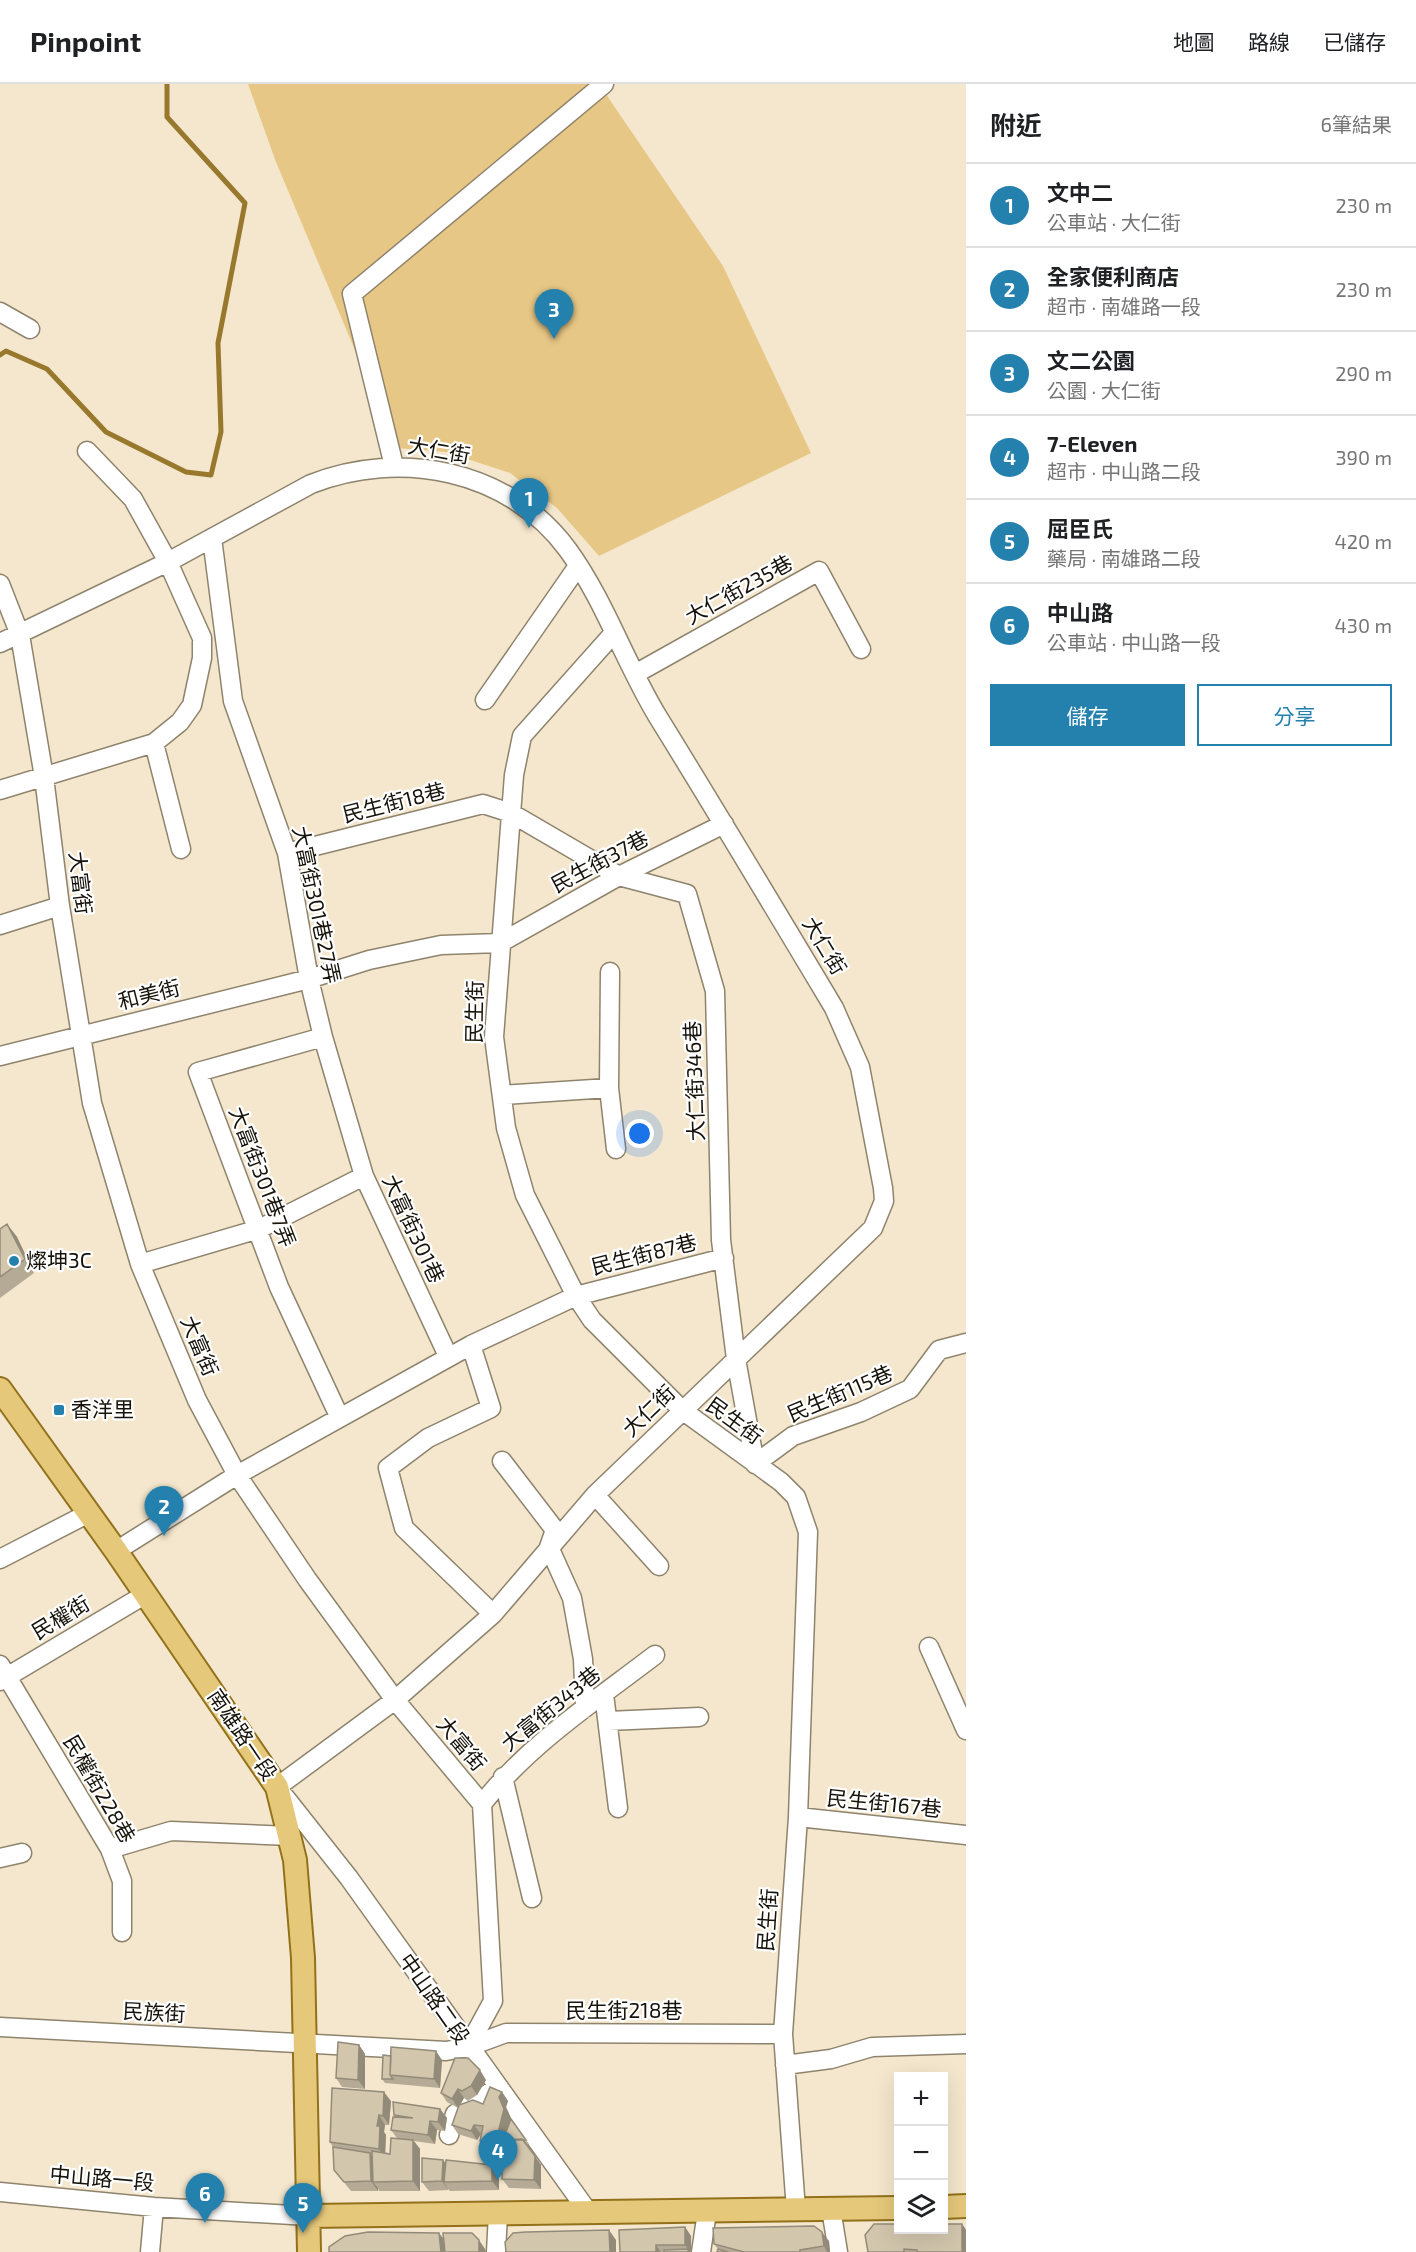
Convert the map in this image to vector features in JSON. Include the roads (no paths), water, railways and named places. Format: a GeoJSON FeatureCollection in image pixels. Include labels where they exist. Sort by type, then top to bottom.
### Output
{"type":"FeatureCollection","features":[{"type":"Feature","properties":{"kind":"main road","name":"南雄路一段"},"geometry":{"type":"LineString","coordinates":[[0,1389],[146,1594],[277,1787],[295,1860],[300,1911],[309,2252]]}},
{"type":"Feature","properties":{"kind":"main road"},"geometry":{"type":"LineString","coordinates":[[948,2207],[966,2206]]}},
{"type":"Feature","properties":{"kind":"main road"},"geometry":{"type":"LineString","coordinates":[[309,2216],[894,2208]]}},
{"type":"Feature","properties":{"kind":"street"},"geometry":{"type":"LineString","coordinates":[[394,466],[352,294],[604,84]]}},
{"type":"Feature","properties":{"kind":"street"},"geometry":{"type":"LineString","coordinates":[[0,312],[30,329]]}},
{"type":"Feature","properties":{"kind":"street"},"geometry":{"type":"LineString","coordinates":[[0,790],[154,743],[180,722],[192,705],[202,658],[202,638],[168,562],[132,499],[87,451]]}},
{"type":"Feature","properties":{"kind":"street","name":"大仁街"},"geometry":{"type":"LineString","coordinates":[[0,643],[168,562],[310,484],[335,474],[394,466],[441,470],[477,481],[529,512],[559,539],[578,566],[635,674],[834,1008],[860,1067],[884,1202],[873,1228],[595,1495],[493,1614],[395,1700],[277,1787]]}},
{"type":"Feature","properties":{"kind":"street","name":"大富街301巷27弄"},"geometry":{"type":"LineString","coordinates":[[212,538],[232,701],[287,854],[309,979],[323,1037],[364,1176]]}},
{"type":"Feature","properties":{"kind":"street"},"geometry":{"type":"LineString","coordinates":[[485,700],[578,566]]}},
{"type":"Feature","properties":{"kind":"street","name":"大仁街235巷"},"geometry":{"type":"LineString","coordinates":[[635,674],[819,571],[861,649]]}},
{"type":"Feature","properties":{"kind":"street","name":"大富街"},"geometry":{"type":"LineString","coordinates":[[0,584],[20,635],[44,777],[79,1035],[92,1103],[140,1264],[197,1400],[237,1475],[307,1579],[395,1700],[482,1804],[494,2001],[468,2047]]}},
{"type":"Feature","properties":{"kind":"street","name":"民生街"},"geometry":{"type":"LineString","coordinates":[[613,634],[522,736],[514,775],[494,1037],[506,1128],[525,1195],[576,1296],[611,1342],[682,1410],[781,1482],[796,1497],[808,1532],[798,1817],[783,2034],[796,2210]]}},
{"type":"Feature","properties":{"kind":"street"},"geometry":{"type":"LineString","coordinates":[[154,743],[181,849]]}},
{"type":"Feature","properties":{"kind":"street","name":"民生街18巷"},"geometry":{"type":"LineString","coordinates":[[287,854],[483,804],[512,813]]}},
{"type":"Feature","properties":{"kind":"street","name":"大仁街346巷"},"geometry":{"type":"LineString","coordinates":[[512,813],[620,876],[687,894],[715,992],[724,1258],[736,1359],[755,1464]]}},
{"type":"Feature","properties":{"kind":"street","name":"民生街37巷"},"geometry":{"type":"LineString","coordinates":[[500,943],[620,876],[724,824]]}},
{"type":"Feature","properties":{"kind":"street"},"geometry":{"type":"LineString","coordinates":[[0,925],[60,906]]}},
{"type":"Feature","properties":{"kind":"street","name":"和美街"},"geometry":{"type":"LineString","coordinates":[[0,1056],[309,979],[369,960],[441,945],[500,943]]}},
{"type":"Feature","properties":{"kind":"street"},"geometry":{"type":"LineString","coordinates":[[610,972],[609,1088],[616,1149]]}},
{"type":"Feature","properties":{"kind":"street","name":"大富街301巷7弄"},"geometry":{"type":"LineString","coordinates":[[323,1037],[198,1072],[279,1287],[339,1416]]}},
{"type":"Feature","properties":{"kind":"street"},"geometry":{"type":"LineString","coordinates":[[502,1095],[609,1088]]}},
{"type":"Feature","properties":{"kind":"street","name":"大富街301巷"},"geometry":{"type":"LineString","coordinates":[[140,1264],[259,1229],[364,1176],[448,1356]]}},
{"type":"Feature","properties":{"kind":"street","name":"民生街87巷"},"geometry":{"type":"LineString","coordinates":[[576,1296],[724,1258]]}},
{"type":"Feature","properties":{"kind":"street"},"geometry":{"type":"LineString","coordinates":[[116,1551],[237,1475],[339,1416],[448,1356],[576,1296]]}},
{"type":"Feature","properties":{"kind":"street","name":"民生街115巷"},"geometry":{"type":"LineString","coordinates":[[755,1464],[793,1436],[861,1412],[910,1389],[939,1350],[966,1343]]}},
{"type":"Feature","properties":{"kind":"street"},"geometry":{"type":"LineString","coordinates":[[471,1345],[491,1408],[428,1438],[388,1468],[404,1528],[493,1614]]}},
{"type":"Feature","properties":{"kind":"street"},"geometry":{"type":"LineString","coordinates":[[502,1461],[555,1530],[549,1547],[572,1598],[583,1659],[585,1708]]}},
{"type":"Feature","properties":{"kind":"street"},"geometry":{"type":"LineString","coordinates":[[595,1495],[658,1566]]}},
{"type":"Feature","properties":{"kind":"street"},"geometry":{"type":"LineString","coordinates":[[0,1559],[89,1513]]}},
{"type":"Feature","properties":{"kind":"street","name":"民權街"},"geometry":{"type":"LineString","coordinates":[[2,1674],[146,1594]]}},
{"type":"Feature","properties":{"kind":"street"},"geometry":{"type":"LineString","coordinates":[[929,1647],[966,1730]]}},
{"type":"Feature","properties":{"kind":"street","name":"大富街343巷"},"geometry":{"type":"LineString","coordinates":[[482,1804],[503,1777],[585,1708],[655,1655]]}},
{"type":"Feature","properties":{"kind":"street","name":"民權街228巷"},"geometry":{"type":"LineString","coordinates":[[2,1674],[110,1849],[122,1881],[122,1932]]}},
{"type":"Feature","properties":{"kind":"street"},"geometry":{"type":"LineString","coordinates":[[604,1694],[618,1808]]}},
{"type":"Feature","properties":{"kind":"street"},"geometry":{"type":"LineString","coordinates":[[608,1721],[699,1717]]}},
{"type":"Feature","properties":{"kind":"street"},"geometry":{"type":"LineString","coordinates":[[503,1777],[532,1898]]}},
{"type":"Feature","properties":{"kind":"street","name":"中山路二段"},"geometry":{"type":"LineString","coordinates":[[277,1787],[349,1878],[589,2213]]}},
{"type":"Feature","properties":{"kind":"street","name":"民生街167巷"},"geometry":{"type":"LineString","coordinates":[[798,1817],[966,1835]]}},
{"type":"Feature","properties":{"kind":"street"},"geometry":{"type":"LineString","coordinates":[[110,1849],[171,1832],[290,1836]]}},
{"type":"Feature","properties":{"kind":"street"},"geometry":{"type":"LineString","coordinates":[[0,1858],[22,1853]]}},
{"type":"Feature","properties":{"kind":"street","name":"民族街"},"geometry":{"type":"LineString","coordinates":[[0,2027],[305,2045],[446,2051],[468,2047]]}},
{"type":"Feature","properties":{"kind":"street","name":"民生街218巷"},"geometry":{"type":"LineString","coordinates":[[468,2047],[506,2033],[783,2034]]}},
{"type":"Feature","properties":{"kind":"street"},"geometry":{"type":"LineString","coordinates":[[784,2065],[831,2059],[872,2047],[966,2044]]}},
{"type":"Feature","properties":{"kind":"street"},"geometry":{"type":"LineString","coordinates":[[449,2135],[455,2114],[499,2087]]}},
{"type":"Feature","properties":{"kind":"street","name":"中山路一段"},"geometry":{"type":"LineString","coordinates":[[0,2193],[309,2216]]}},
{"type":"Feature","properties":{"kind":"street"},"geometry":{"type":"LineString","coordinates":[[150,2252],[154,2206]]}},
{"type":"Feature","properties":{"kind":"street"},"geometry":{"type":"LineString","coordinates":[[831,2209],[838,2252]]}},
{"type":"Feature","properties":{"kind":"street"},"geometry":{"type":"LineString","coordinates":[[701,2252],[707,2212]]}},
{"type":"Feature","properties":{"kind":"street"},"geometry":{"type":"LineString","coordinates":[[496,2252],[498,2214]]}},
{"type":"Feature","properties":{"kind":"waterway"},"geometry":{"type":"LineString","coordinates":[[0,355],[6,351],[47,369],[106,432],[186,472],[211,475],[221,432],[218,343],[245,203],[167,117],[167,84]]}},
{"type":"Feature","properties":{"kind":"place","name":"文二公園"},"geometry":{"type":"Point","coordinates":[554,339]}},
{"type":"Feature","properties":{"kind":"place","name":"文中二"},"geometry":{"type":"Point","coordinates":[529,528]}},
{"type":"Feature","properties":{"kind":"place","name":"燦坤3C"},"geometry":{"type":"Point","coordinates":[14,1261]}},
{"type":"Feature","properties":{"kind":"place","name":"香洋里"},"geometry":{"type":"Point","coordinates":[59,1410]}},
{"type":"Feature","properties":{"kind":"place","name":"全家便利商店"},"geometry":{"type":"Point","coordinates":[164,1536]}},
{"type":"Feature","properties":{"kind":"place","name":"7-Eleven"},"geometry":{"type":"Point","coordinates":[498,2180]}},
{"type":"Feature","properties":{"kind":"place","name":"中山路"},"geometry":{"type":"Point","coordinates":[205,2223]}},
{"type":"Feature","properties":{"kind":"place","name":"屈臣氏"},"geometry":{"type":"Point","coordinates":[303,2233]}}]}
